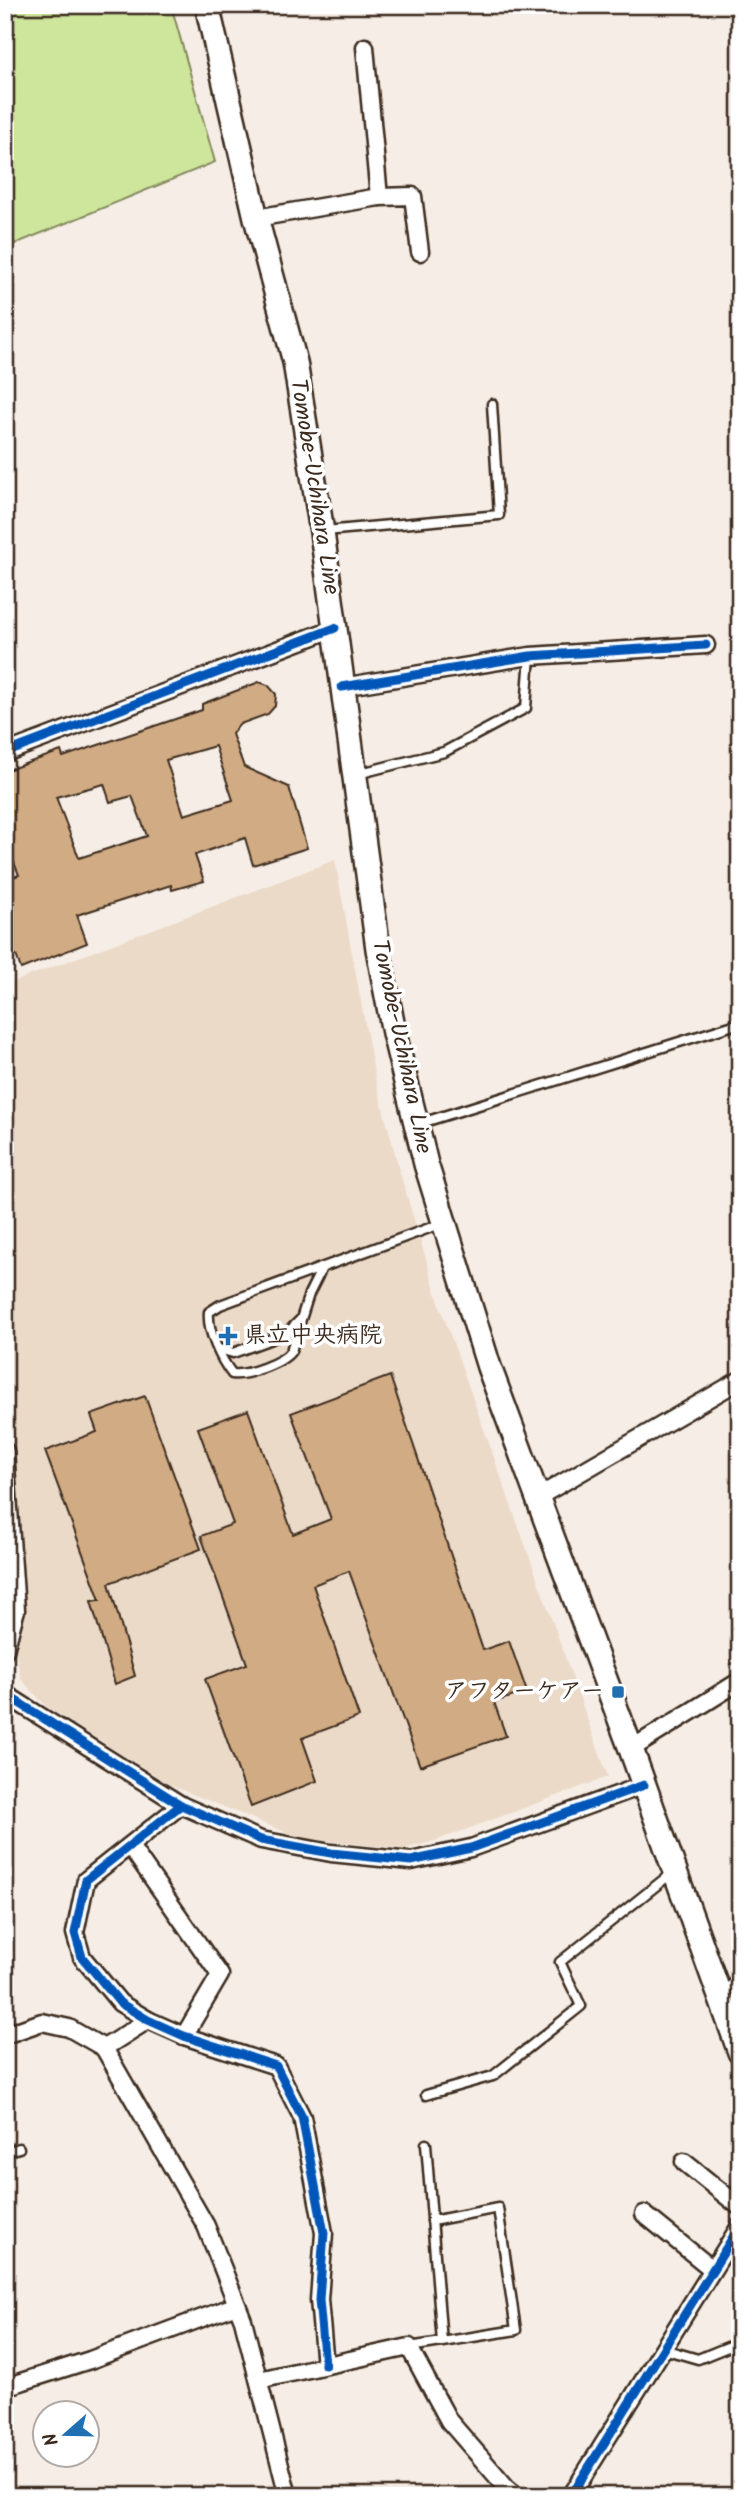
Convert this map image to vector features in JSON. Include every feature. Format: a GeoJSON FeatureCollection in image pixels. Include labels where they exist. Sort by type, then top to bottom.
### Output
{"type":"FeatureCollection","features":[{"type":"Feature","properties":{"kind":"main road","name":"Tomobe-Uchihara Line"},"geometry":{"type":"LineString","coordinates":[[207,5],[256,218],[295,362],[322,532],[380,961],[416,1125],[443,1223],[489,1367],[740,2052]]}},
{"type":"Feature","properties":{"kind":"street"},"geometry":{"type":"LineString","coordinates":[[365,47],[379,197]]}},
{"type":"Feature","properties":{"kind":"street"},"geometry":{"type":"LineString","coordinates":[[256,218],[379,197],[413,196],[420,252]]}},
{"type":"Feature","properties":{"kind":"street"},"geometry":{"type":"LineString","coordinates":[[5,753],[335,628]]}},
{"type":"Feature","properties":{"kind":"street"},"geometry":{"type":"LineString","coordinates":[[342,687],[530,656],[706,645]]}},
{"type":"Feature","properties":{"kind":"street"},"geometry":{"type":"LineString","coordinates":[[538,1497],[740,1380]]}},
{"type":"Feature","properties":{"kind":"street"},"geometry":{"type":"LineString","coordinates":[[5,1451],[16,1611],[5,1650]]}},
{"type":"Feature","properties":{"kind":"street"},"geometry":{"type":"LineString","coordinates":[[631,1749],[740,1681]]}},
{"type":"Feature","properties":{"kind":"street"},"geometry":{"type":"LineString","coordinates":[[5,1694],[181,1805],[261,1840],[331,1853],[411,1861],[471,1848],[644,1785]]}},
{"type":"Feature","properties":{"kind":"street"},"geometry":{"type":"LineString","coordinates":[[181,1805],[86,1880],[75,1933],[82,1957],[120,2003],[148,2020],[184,2036],[276,2066],[302,2117],[324,2233],[319,2300],[326,2365]]}},
{"type":"Feature","properties":{"kind":"street"},"geometry":{"type":"LineString","coordinates":[[130,1846],[220,1975],[184,2036]]}},
{"type":"Feature","properties":{"kind":"street"},"geometry":{"type":"LineString","coordinates":[[104,2048],[148,2020]]}},
{"type":"Feature","properties":{"kind":"street"},"geometry":{"type":"LineString","coordinates":[[5,2035],[42,2022],[69,2028],[104,2048],[206,2226],[237,2305],[288,2496]]}},
{"type":"Feature","properties":{"kind":"street"},"geometry":{"type":"LineString","coordinates":[[684,2162],[740,2207]]}},
{"type":"Feature","properties":{"kind":"street"},"geometry":{"type":"LineString","coordinates":[[644,2214],[712,2269]]}},
{"type":"Feature","properties":{"kind":"street"},"geometry":{"type":"LineString","coordinates":[[571,2496],[740,2226]]}},
{"type":"Feature","properties":{"kind":"street"},"geometry":{"type":"LineString","coordinates":[[5,2388],[90,2360],[237,2305]]}},
{"type":"Feature","properties":{"kind":"street"},"geometry":{"type":"LineString","coordinates":[[259,2380],[409,2347],[449,2421],[517,2496]]}},
{"type":"Feature","properties":{"kind":"lane"},"geometry":{"type":"LineString","coordinates":[[322,532],[499,515],[492,404]]}},
{"type":"Feature","properties":{"kind":"lane"},"geometry":{"type":"LineString","coordinates":[[354,775],[444,752],[526,708],[530,656]]}},
{"type":"Feature","properties":{"kind":"lane"},"geometry":{"type":"LineString","coordinates":[[416,1125],[740,1023]]}},
{"type":"Feature","properties":{"kind":"lane"},"geometry":{"type":"LineString","coordinates":[[322,1268],[309,1294],[286,1359],[240,1375],[232,1374],[226,1367],[208,1321],[209,1312],[214,1308],[443,1223]]}},
{"type":"Feature","properties":{"kind":"lane"},"geometry":{"type":"LineString","coordinates":[[219,1349],[233,1353],[278,1337],[286,1334],[301,1319]]}},
{"type":"Feature","properties":{"kind":"lane"},"geometry":{"type":"LineString","coordinates":[[426,2095],[493,2076],[581,2006],[560,1962],[674,1871]]}},
{"type":"Feature","properties":{"kind":"lane"},"geometry":{"type":"LineString","coordinates":[[719,1996],[740,1977]]}},
{"type":"Feature","properties":{"kind":"lane"},"geometry":{"type":"LineString","coordinates":[[426,2144],[442,2342]]}},
{"type":"Feature","properties":{"kind":"lane"},"geometry":{"type":"LineString","coordinates":[[5,2152],[19,2148]]}},
{"type":"Feature","properties":{"kind":"lane"},"geometry":{"type":"LineString","coordinates":[[409,2347],[516,2330],[498,2208],[432,2221]]}},
{"type":"Feature","properties":{"kind":"lane"},"geometry":{"type":"LineString","coordinates":[[663,2349],[698,2359],[740,2342]]}},
{"type":"Feature","properties":{"kind":"shaded area","name":"県立中央病院"},"geometry":{"type":"Polygon","coordinates":[[[335,860],[375,1078],[401,1176],[440,1306],[608,1777],[435,1841],[404,1849],[300,1838],[170,1785],[47,1707],[21,1679],[9,1617],[14,1409],[5,1367],[5,985],[335,860]]]}},
{"type":"Feature","properties":{"kind":"green space"},"geometry":{"type":"Polygon","coordinates":[[[5,5],[171,5],[215,162],[5,248],[5,5]]]}},
{"type":"Feature","properties":{"kind":"building"},"geometry":{"type":"Polygon","coordinates":[[[259,682],[268,685],[276,694],[275,706],[268,714],[240,724],[232,734],[244,767],[289,787],[307,848],[253,865],[245,838],[195,855],[204,881],[172,890],[171,885],[77,915],[87,943],[21,969],[16,955],[5,959],[5,880],[19,875],[5,840],[5,771],[61,751],[63,757],[202,710],[202,704],[259,682]],[[215,746],[166,760],[184,815],[233,800],[215,746]],[[104,784],[56,797],[79,858],[147,836],[132,796],[110,802],[104,784]]]}},
{"type":"Feature","properties":{"kind":"building"},"geometry":{"type":"Polygon","coordinates":[[[390,1376],[483,1650],[509,1641],[527,1692],[494,1702],[506,1736],[420,1766],[349,1571],[313,1585],[359,1717],[302,1738],[317,1781],[251,1807],[205,1679],[247,1664],[201,1536],[233,1524],[198,1428],[248,1410],[293,1534],[331,1519],[291,1413],[390,1376]]]}},
{"type":"Feature","properties":{"kind":"building"},"geometry":{"type":"Polygon","coordinates":[[[145,1396],[201,1549],[109,1583],[135,1676],[115,1684],[91,1601],[100,1600],[45,1451],[97,1432],[91,1415],[145,1396]]]}},
{"type":"Feature","properties":{"kind":"cycle path"},"geometry":{"type":"LineString","coordinates":[[5,753],[335,628]]}},
{"type":"Feature","properties":{"kind":"cycle path"},"geometry":{"type":"LineString","coordinates":[[342,687],[530,656],[706,645]]}},
{"type":"Feature","properties":{"kind":"cycle path"},"geometry":{"type":"LineString","coordinates":[[5,1694],[181,1805],[261,1840],[331,1853],[411,1861],[471,1848],[644,1785]]}},
{"type":"Feature","properties":{"kind":"cycle path"},"geometry":{"type":"LineString","coordinates":[[181,1805],[86,1880],[75,1933],[82,1957],[120,2003],[148,2020],[184,2036],[276,2066],[302,2117],[324,2233],[319,2300],[325,2365]]}},
{"type":"Feature","properties":{"kind":"cycle path"},"geometry":{"type":"LineString","coordinates":[[571,2496],[740,2226]]}},
{"type":"Feature","properties":{"kind":"place","name":"県立中央病院"},"geometry":{"type":"Point","coordinates":[228,1336]}},
{"type":"Feature","properties":{"kind":"place","name":"アフターケアー"},"geometry":{"type":"Point","coordinates":[618,1692]}}]}
